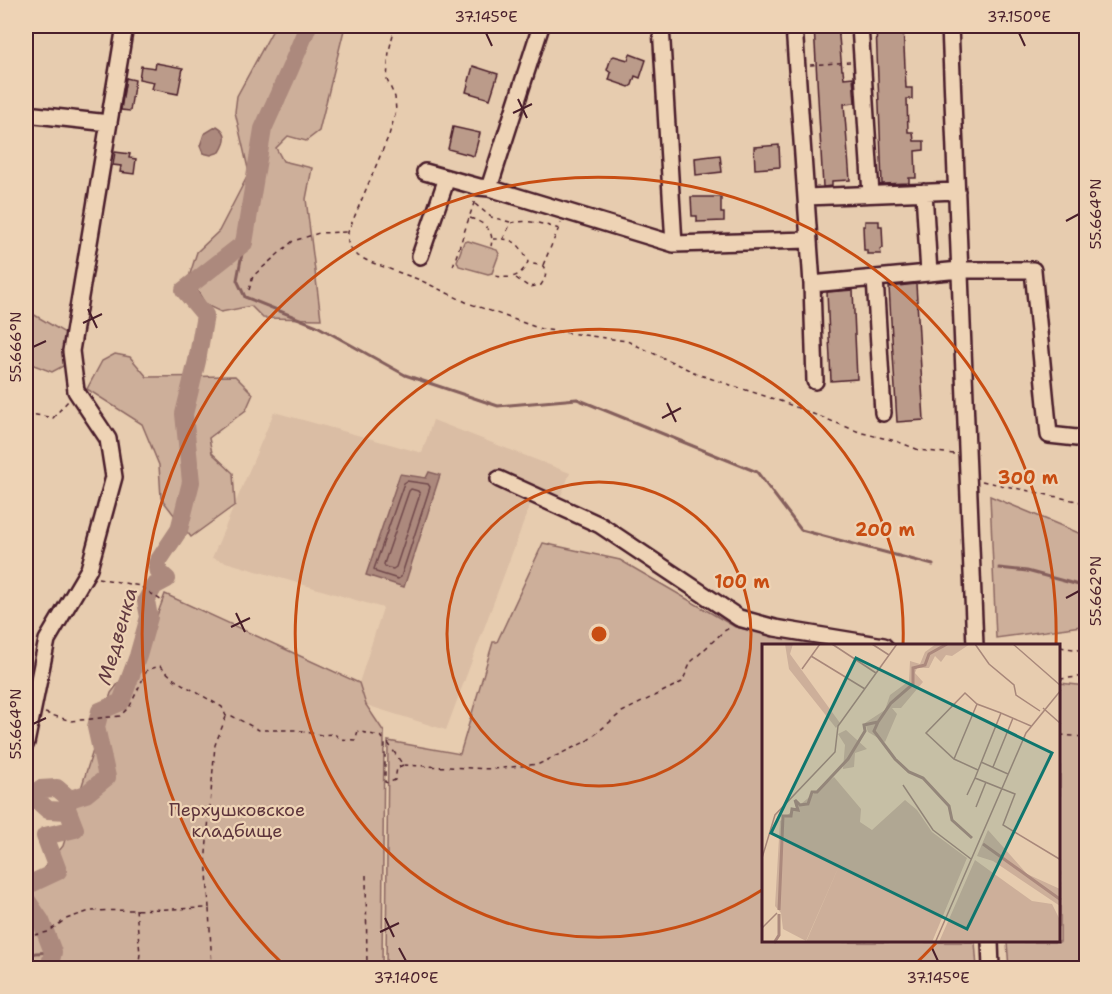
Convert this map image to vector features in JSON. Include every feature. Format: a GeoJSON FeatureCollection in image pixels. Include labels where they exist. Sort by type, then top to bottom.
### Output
{"type":"FeatureCollection","features":[{"type":"Feature","properties":{"kind":"street"},"geometry":{"type":"LineString","coordinates":[[26,743],[47,640],[89,569],[114,477],[108,439],[76,391],[71,351],[125,26]]}},
{"type":"Feature","properties":{"kind":"street"},"geometry":{"type":"LineString","coordinates":[[481,192],[541,26]]}},
{"type":"Feature","properties":{"kind":"street"},"geometry":{"type":"LineString","coordinates":[[661,26],[674,244]]}},
{"type":"Feature","properties":{"kind":"street"},"geometry":{"type":"LineString","coordinates":[[794,26],[812,284],[815,381]]}},
{"type":"Feature","properties":{"kind":"street"},"geometry":{"type":"LineString","coordinates":[[860,26],[871,195]]}},
{"type":"Feature","properties":{"kind":"street"},"geometry":{"type":"LineString","coordinates":[[950,26],[975,644]]}},
{"type":"Feature","properties":{"kind":"street"},"geometry":{"type":"LineString","coordinates":[[26,114],[109,123]]}},
{"type":"Feature","properties":{"kind":"street"},"geometry":{"type":"LineString","coordinates":[[425,172],[481,192],[565,211],[674,244],[809,240]]}},
{"type":"Feature","properties":{"kind":"street"},"geometry":{"type":"LineString","coordinates":[[420,256],[447,178]]}},
{"type":"Feature","properties":{"kind":"street"},"geometry":{"type":"LineString","coordinates":[[806,197],[957,191]]}},
{"type":"Feature","properties":{"kind":"street"},"geometry":{"type":"LineString","coordinates":[[924,192],[928,273]]}},
{"type":"Feature","properties":{"kind":"street"},"geometry":{"type":"LineString","coordinates":[[812,284],[960,270],[1033,270],[1049,435],[1086,439]]}},
{"type":"Feature","properties":{"kind":"street"},"geometry":{"type":"LineString","coordinates":[[874,278],[883,413]]}},
{"type":"Feature","properties":{"kind":"street"},"geometry":{"type":"LineString","coordinates":[[499,479],[600,525],[739,618],[775,628],[872,644]]}},
{"type":"Feature","properties":{"kind":"street"},"geometry":{"type":"LineString","coordinates":[[990,943],[991,969]]}},
{"type":"Feature","properties":{"kind":"path"},"geometry":{"type":"LineString","coordinates":[[395,26],[389,51],[387,80],[395,97],[396,112],[389,135],[348,232],[348,243],[354,254],[420,280],[468,303],[541,329],[627,341],[700,375],[780,401],[862,433],[897,441],[919,450],[941,453]]}},
{"type":"Feature","properties":{"kind":"path"},"geometry":{"type":"LineString","coordinates":[[797,66],[862,61]]}},
{"type":"Feature","properties":{"kind":"path"},"geometry":{"type":"LineString","coordinates":[[453,266],[469,218],[481,192]]}},
{"type":"Feature","properties":{"kind":"path"},"geometry":{"type":"LineString","coordinates":[[481,192],[491,217],[511,223],[532,222],[559,229]]}},
{"type":"Feature","properties":{"kind":"path"},"geometry":{"type":"LineString","coordinates":[[543,266],[565,211]]}},
{"type":"Feature","properties":{"kind":"path"},"geometry":{"type":"LineString","coordinates":[[469,218],[481,222],[489,229],[493,239],[491,246]]}},
{"type":"Feature","properties":{"kind":"path"},"geometry":{"type":"LineString","coordinates":[[503,239],[511,223]]}},
{"type":"Feature","properties":{"kind":"path"},"geometry":{"type":"LineString","coordinates":[[249,290],[253,276],[293,241],[319,233],[348,232]]}},
{"type":"Feature","properties":{"kind":"path"},"geometry":{"type":"LineString","coordinates":[[493,239],[503,239],[518,244],[528,262],[543,266]]}},
{"type":"Feature","properties":{"kind":"path"},"geometry":{"type":"LineString","coordinates":[[495,276],[507,279],[516,277],[528,262]]}},
{"type":"Feature","properties":{"kind":"path"},"geometry":{"type":"LineString","coordinates":[[516,277],[529,287],[541,285],[546,279],[546,270],[543,266]]}},
{"type":"Feature","properties":{"kind":"path"},"geometry":{"type":"LineString","coordinates":[[26,413],[53,418],[76,391]]}},
{"type":"Feature","properties":{"kind":"path"},"geometry":{"type":"LineString","coordinates":[[969,478],[1086,503]]}},
{"type":"Feature","properties":{"kind":"path"},"geometry":{"type":"LineString","coordinates":[[86,575],[140,586],[162,601]]}},
{"type":"Feature","properties":{"kind":"path"},"geometry":{"type":"LineString","coordinates":[[226,716],[232,716],[259,730],[296,730],[355,740],[358,732],[382,737],[385,743],[385,783],[395,780],[397,768],[403,765],[493,769],[539,764],[587,741],[622,712],[682,682],[691,662],[724,631],[733,626],[739,618]]}},
{"type":"Feature","properties":{"kind":"path"},"geometry":{"type":"LineString","coordinates":[[1061,646],[1086,651]]}},
{"type":"Feature","properties":{"kind":"path"},"geometry":{"type":"LineString","coordinates":[[33,709],[71,721],[120,716],[130,706],[147,670],[160,666],[175,680],[222,707],[226,716],[215,745],[206,853],[212,969]]}},
{"type":"Feature","properties":{"kind":"path"},"geometry":{"type":"LineString","coordinates":[[1061,679],[1086,676]]}},
{"type":"Feature","properties":{"kind":"path"},"geometry":{"type":"LineString","coordinates":[[1061,735],[1086,737]]}},
{"type":"Feature","properties":{"kind":"path"},"geometry":{"type":"LineString","coordinates":[[385,743],[388,743],[403,765]]}},
{"type":"Feature","properties":{"kind":"path"},"geometry":{"type":"LineString","coordinates":[[366,875],[367,969]]}},
{"type":"Feature","properties":{"kind":"path"},"geometry":{"type":"LineString","coordinates":[[26,937],[48,932],[66,919],[90,911],[209,908]]}},
{"type":"Feature","properties":{"kind":"path"},"geometry":{"type":"LineString","coordinates":[[136,909],[141,954],[138,969]]}},
{"type":"Feature","properties":{"kind":"shaded area"},"geometry":{"type":"Polygon","coordinates":[[[274,412],[422,453],[433,420],[570,473],[560,498],[536,489],[446,730],[366,705],[359,683],[383,608],[212,558],[274,412]]]}},
{"type":"Feature","properties":{"kind":"green space"},"geometry":{"type":"Polygon","coordinates":[[[275,26],[345,26],[319,131],[306,141],[288,136],[276,148],[283,161],[312,168],[306,199],[321,319],[263,318],[251,306],[221,312],[206,305],[189,277],[197,252],[219,231],[249,173],[235,112],[237,96],[275,26]]]}},
{"type":"Feature","properties":{"kind":"green space"},"geometry":{"type":"Polygon","coordinates":[[[468,241],[497,250],[499,254],[492,273],[488,274],[459,266],[457,261],[464,242],[468,241]]]}},
{"type":"Feature","properties":{"kind":"green space"},"geometry":{"type":"Polygon","coordinates":[[[26,310],[72,337],[65,365],[52,372],[26,362],[26,310]]]}},
{"type":"Feature","properties":{"kind":"green space"},"geometry":{"type":"Polygon","coordinates":[[[115,354],[130,357],[147,377],[235,376],[253,394],[246,410],[209,438],[212,453],[233,473],[235,505],[191,537],[161,498],[159,465],[142,424],[87,389],[102,361],[115,354]]]}},
{"type":"Feature","properties":{"kind":"green space"},"geometry":{"type":"Polygon","coordinates":[[[990,496],[1086,536],[1086,627],[996,638],[990,496]]]}},
{"type":"Feature","properties":{"kind":"green space"},"geometry":{"type":"Polygon","coordinates":[[[543,543],[620,560],[735,627],[823,644],[762,644],[762,943],[975,943],[977,968],[386,968],[388,741],[460,754],[493,642],[497,642],[543,543]]]}},
{"type":"Feature","properties":{"kind":"green space","name":"Перхушковское кладбище"},"geometry":{"type":"Polygon","coordinates":[[[165,594],[359,683],[366,705],[384,732],[382,968],[26,967],[26,891],[63,846],[111,693],[133,664],[139,664],[165,594]]]}},
{"type":"Feature","properties":{"kind":"green space"},"geometry":{"type":"Polygon","coordinates":[[[1061,683],[1086,686],[1086,968],[1009,968],[1007,943],[1061,943],[1061,683]]]}},
{"type":"Feature","properties":{"kind":"water"},"geometry":{"type":"Polygon","coordinates":[[[217,126],[225,135],[220,152],[211,155],[203,153],[200,146],[204,134],[217,126]]]}},
{"type":"Feature","properties":{"kind":"water"},"geometry":{"type":"Polygon","coordinates":[[[429,472],[440,475],[404,587],[366,575],[400,474],[426,478],[429,472]]]}},
{"type":"Feature","properties":{"kind":"building"},"geometry":{"type":"Polygon","coordinates":[[[814,26],[838,26],[842,70],[844,78],[853,77],[855,103],[844,104],[850,180],[832,181],[832,186],[823,187],[814,26]]]}},
{"type":"Feature","properties":{"kind":"building"},"geometry":{"type":"Polygon","coordinates":[[[876,26],[903,26],[906,88],[912,88],[912,99],[907,99],[908,132],[913,132],[914,141],[924,141],[924,150],[915,151],[916,178],[909,178],[909,183],[882,184],[876,26]]]}},
{"type":"Feature","properties":{"kind":"building"},"geometry":{"type":"Polygon","coordinates":[[[630,54],[646,60],[640,78],[635,76],[629,87],[609,80],[611,73],[607,70],[611,58],[614,56],[628,60],[630,54]]]}},
{"type":"Feature","properties":{"kind":"building"},"geometry":{"type":"Polygon","coordinates":[[[156,63],[183,68],[178,94],[152,89],[154,82],[139,79],[141,66],[155,68],[156,63]]]}},
{"type":"Feature","properties":{"kind":"building"},"geometry":{"type":"Polygon","coordinates":[[[473,66],[498,74],[490,99],[466,92],[473,66]]]}},
{"type":"Feature","properties":{"kind":"building"},"geometry":{"type":"Polygon","coordinates":[[[126,78],[135,80],[130,111],[121,110],[126,78]]]}},
{"type":"Feature","properties":{"kind":"building"},"geometry":{"type":"Polygon","coordinates":[[[453,127],[480,133],[474,156],[448,149],[453,127]]]}},
{"type":"Feature","properties":{"kind":"building"},"geometry":{"type":"Polygon","coordinates":[[[779,145],[780,167],[755,169],[754,147],[779,145]]]}},
{"type":"Feature","properties":{"kind":"building"},"geometry":{"type":"Polygon","coordinates":[[[115,152],[130,154],[129,158],[136,159],[134,174],[120,172],[121,166],[113,165],[115,152]]]}},
{"type":"Feature","properties":{"kind":"building"},"geometry":{"type":"Polygon","coordinates":[[[720,155],[722,172],[696,175],[695,158],[720,155]]]}},
{"type":"Feature","properties":{"kind":"building"},"geometry":{"type":"Polygon","coordinates":[[[691,197],[721,197],[721,213],[724,213],[724,221],[697,222],[697,216],[692,216],[691,197]]]}},
{"type":"Feature","properties":{"kind":"building"},"geometry":{"type":"Polygon","coordinates":[[[865,221],[879,221],[879,226],[882,226],[881,254],[867,254],[867,250],[864,250],[863,226],[865,226],[865,221]]]}},
{"type":"Feature","properties":{"kind":"building"},"geometry":{"type":"Polygon","coordinates":[[[916,284],[924,420],[897,422],[889,287],[916,284]]]}},
{"type":"Feature","properties":{"kind":"building"},"geometry":{"type":"Polygon","coordinates":[[[853,290],[857,379],[831,381],[827,292],[853,290]]]}},
{"type":"Feature","properties":{"kind":"waterway","name":"Медвенка"},"geometry":{"type":"LineString","coordinates":[[26,886],[58,871],[45,836],[75,829],[68,811],[48,810],[39,802],[40,789],[57,788],[70,799],[86,794],[107,777],[96,727],[100,711],[121,702],[149,617],[146,601],[154,586],[167,579],[159,572],[157,563],[179,530],[191,482],[184,414],[205,315],[184,290],[244,243],[263,129],[308,26]]}},
{"type":"Feature","properties":{"kind":"waterway"},"geometry":{"type":"LineString","coordinates":[[244,243],[237,280],[245,297],[317,326],[405,375],[498,406],[577,399],[757,472],[801,530],[933,565]]}},
{"type":"Feature","properties":{"kind":"waterway"},"geometry":{"type":"LineString","coordinates":[[999,568],[1027,571],[1086,587]]}},
{"type":"Feature","properties":{"kind":"waterway","name":"Медвенка"},"geometry":{"type":"LineString","coordinates":[[26,899],[41,921],[53,952],[49,968]]}},
{"type":"Feature","properties":{"kind":"waterway"},"geometry":{"type":"LineString","coordinates":[[26,956],[53,952]]}}]}
